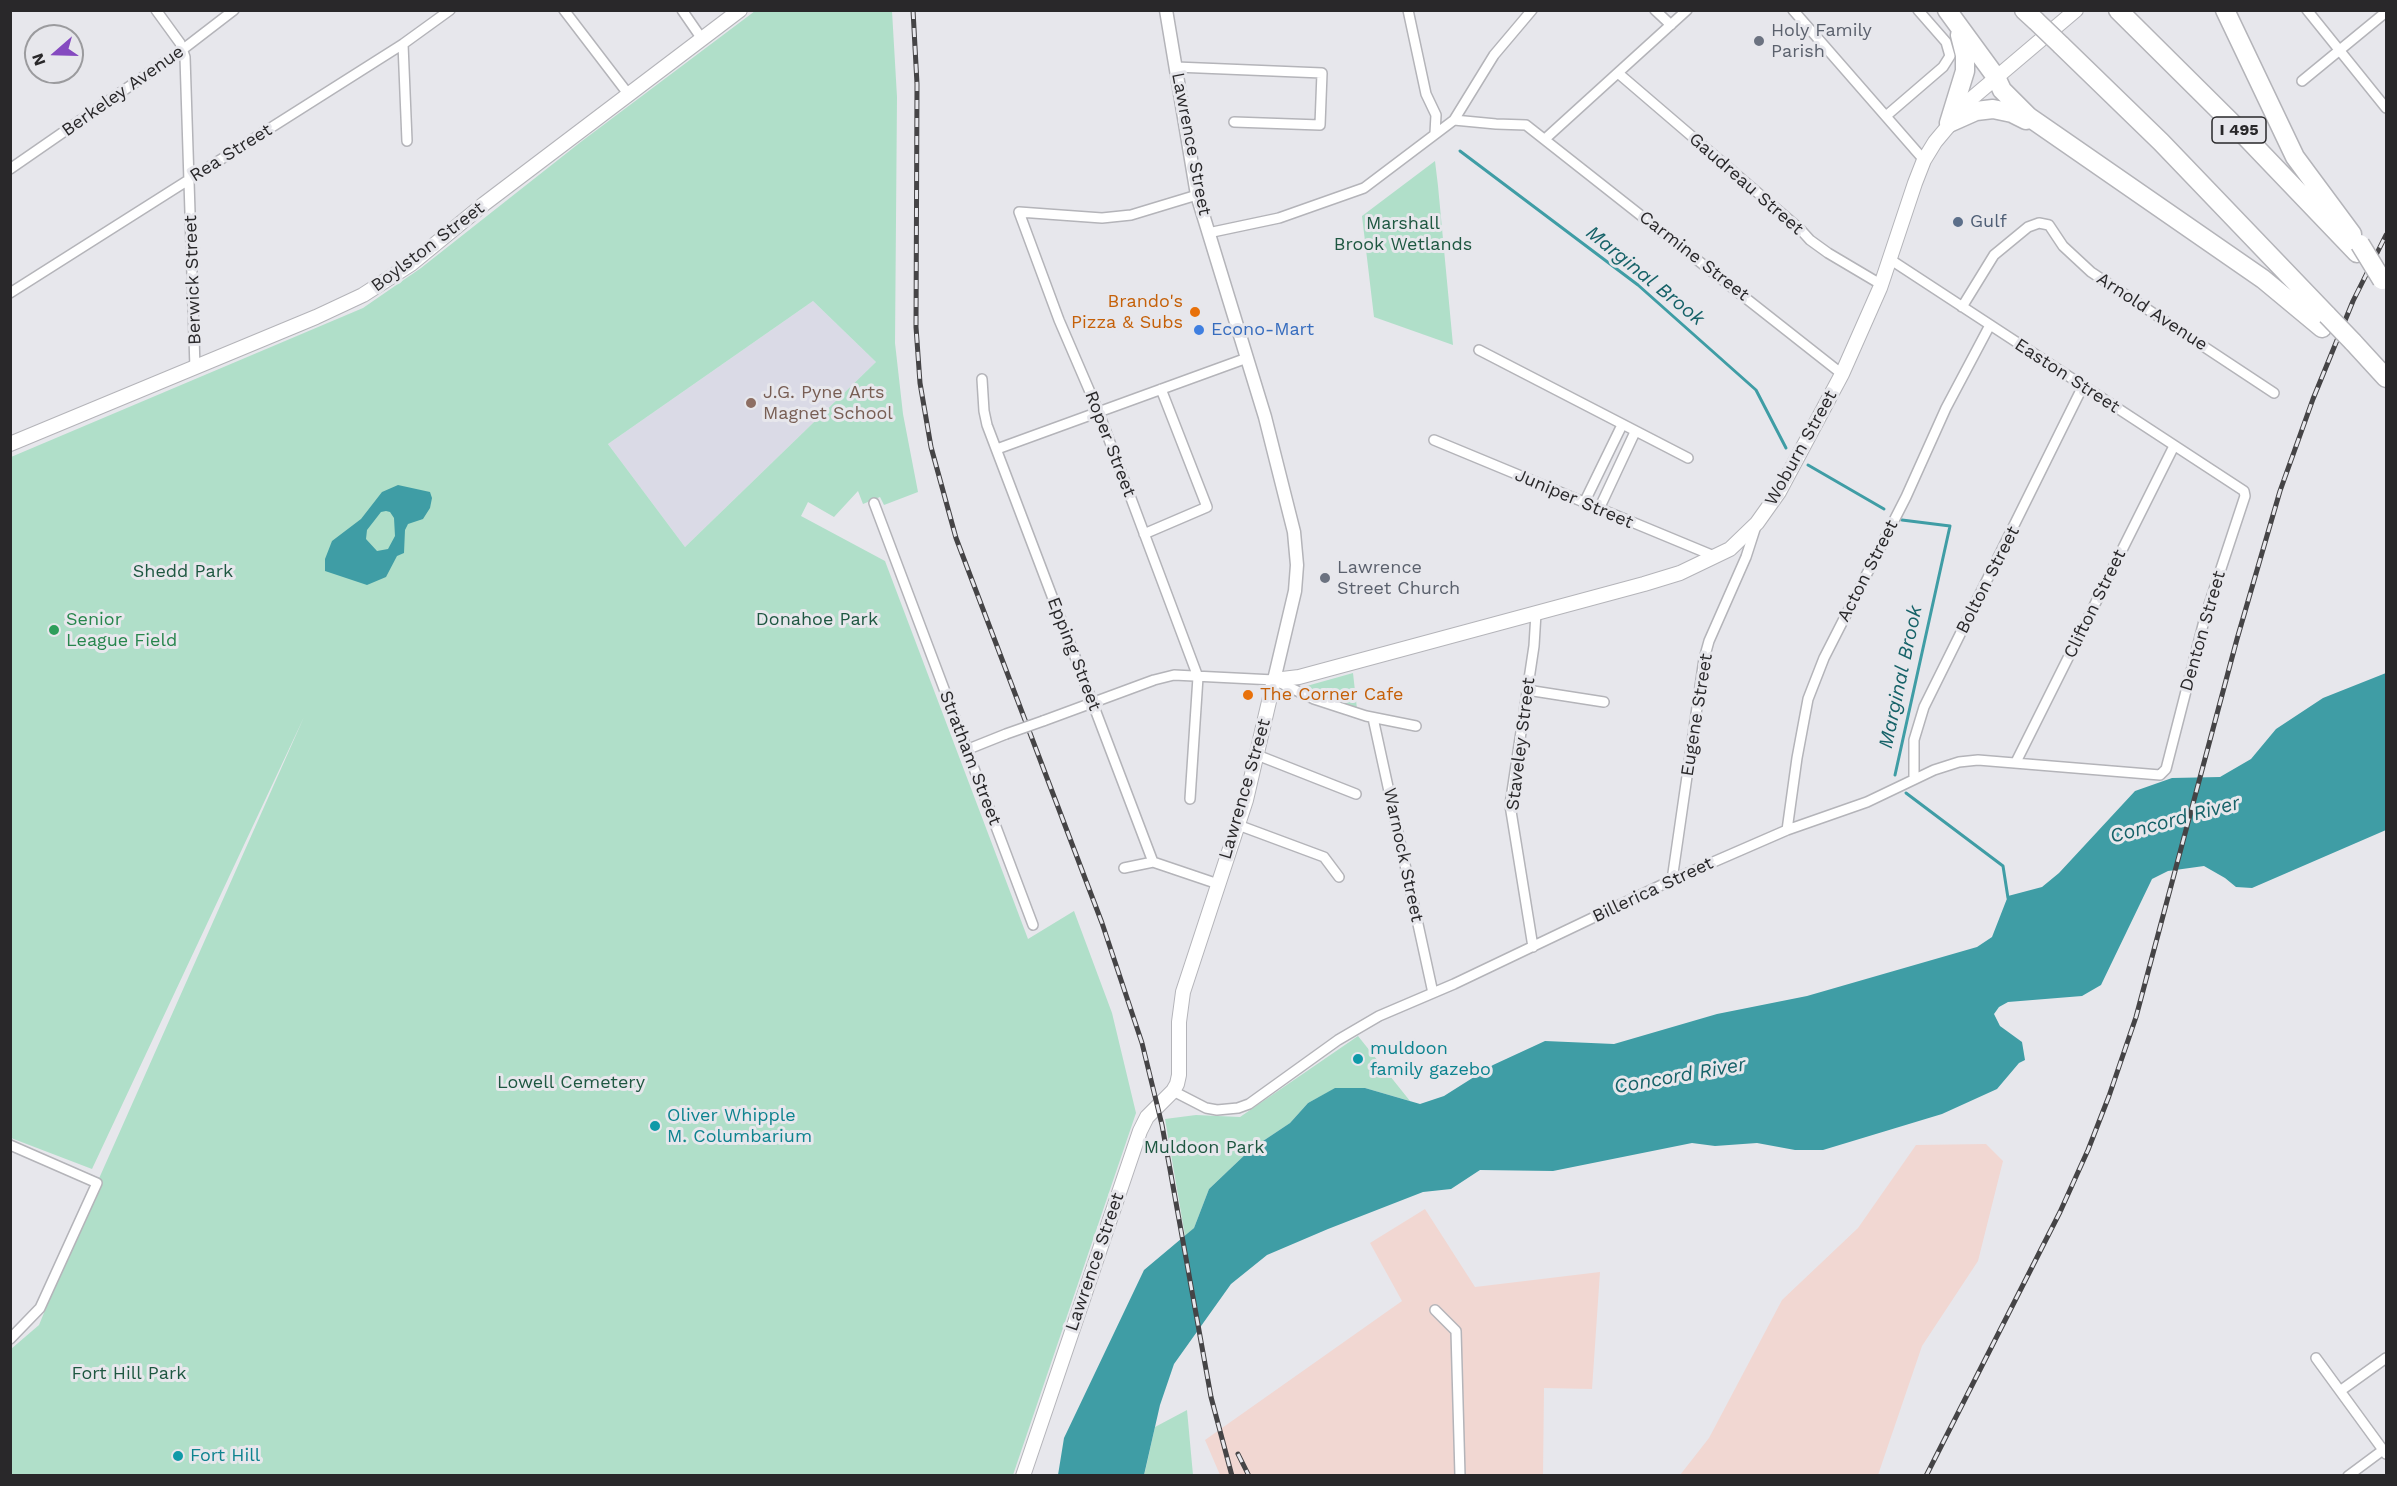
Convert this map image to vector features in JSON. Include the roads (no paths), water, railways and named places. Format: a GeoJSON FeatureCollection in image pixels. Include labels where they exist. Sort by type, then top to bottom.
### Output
{"type":"FeatureCollection","features":[{"type":"Feature","properties":{"kind":"highway","name":"I 495"},"geometry":{"type":"LineString","coordinates":[[2118,10],[2358,249],[2384,282]]}},
{"type":"Feature","properties":{"kind":"highway"},"geometry":{"type":"LineString","coordinates":[[2225,10],[2295,157],[2358,249]]}},
{"type":"Feature","properties":{"kind":"highway"},"geometry":{"type":"LineString","coordinates":[[1949,14],[2011,101],[2042,127],[2354,342],[2386,378]]}},
{"type":"Feature","properties":{"kind":"highway"},"geometry":{"type":"LineString","coordinates":[[1949,14],[1961,38],[1965,71],[1949,123]]}},
{"type":"Feature","properties":{"kind":"highway"},"geometry":{"type":"LineString","coordinates":[[2030,16],[2161,142],[2325,321]]}},
{"type":"Feature","properties":{"kind":"highway"},"geometry":{"type":"LineString","coordinates":[[1949,123],[1976,111],[1993,109],[2012,113],[2042,127]]}},
{"type":"Feature","properties":{"kind":"main road","name":"Boylston Street"},"geometry":{"type":"LineString","coordinates":[[10,444],[316,317],[363,295],[411,264],[484,204],[740,10]]}},
{"type":"Feature","properties":{"kind":"main road","name":"Woburn Street"},"geometry":{"type":"LineString","coordinates":[[1274,680],[1310,674],[1680,573],[1730,549],[1757,523],[1779,492],[1842,374],[1882,285],[1924,160],[1949,123],[1996,77],[2076,10]]}},
{"type":"Feature","properties":{"kind":"main road","name":"Lawrence Street"},"geometry":{"type":"LineString","coordinates":[[1023,1476],[1137,1140],[1147,1118],[1173,1091],[1179,1076],[1179,1022],[1183,992],[1238,825],[1274,680]]}},
{"type":"Feature","properties":{"kind":"street"},"geometry":{"type":"LineString","coordinates":[[156,10],[180,43],[182,50]]}},
{"type":"Feature","properties":{"kind":"street","name":"Berkeley Avenue"},"geometry":{"type":"LineString","coordinates":[[10,169],[182,50],[234,10]]}},
{"type":"Feature","properties":{"kind":"street","name":"Rea Street"},"geometry":{"type":"LineString","coordinates":[[10,293],[403,44],[450,10]]}},
{"type":"Feature","properties":{"kind":"street"},"geometry":{"type":"LineString","coordinates":[[564,10],[629,95]]}},
{"type":"Feature","properties":{"kind":"street"},"geometry":{"type":"LineString","coordinates":[[682,10],[702,39]]}},
{"type":"Feature","properties":{"kind":"street","name":"Lawrence Street"},"geometry":{"type":"LineString","coordinates":[[1166,10],[1197,195],[1265,417],[1294,532],[1297,565],[1295,591],[1274,680]]}},
{"type":"Feature","properties":{"kind":"street"},"geometry":{"type":"LineString","coordinates":[[1408,10],[1426,94],[1436,115],[1435,133]]}},
{"type":"Feature","properties":{"kind":"street"},"geometry":{"type":"LineString","coordinates":[[1208,233],[1279,218],[1364,188],[1454,120],[1494,55],[1532,10]]}},
{"type":"Feature","properties":{"kind":"street"},"geometry":{"type":"LineString","coordinates":[[1655,10],[1671,26]]}},
{"type":"Feature","properties":{"kind":"street"},"geometry":{"type":"LineString","coordinates":[[1545,139],[1687,10]]}},
{"type":"Feature","properties":{"kind":"street"},"geometry":{"type":"LineString","coordinates":[[1793,10],[1924,160]]}},
{"type":"Feature","properties":{"kind":"street"},"geometry":{"type":"LineString","coordinates":[[1886,116],[1943,68],[1950,56],[1946,42],[1918,10]]}},
{"type":"Feature","properties":{"kind":"street"},"geometry":{"type":"LineString","coordinates":[[2307,10],[2386,108]]}},
{"type":"Feature","properties":{"kind":"street"},"geometry":{"type":"LineString","coordinates":[[2302,81],[2386,12]]}},
{"type":"Feature","properties":{"kind":"street"},"geometry":{"type":"LineString","coordinates":[[403,44],[407,141]]}},
{"type":"Feature","properties":{"kind":"street","name":"Berwick Street"},"geometry":{"type":"LineString","coordinates":[[182,50],[185,57],[190,179],[195,368]]}},
{"type":"Feature","properties":{"kind":"street"},"geometry":{"type":"LineString","coordinates":[[1176,67],[1322,73],[1320,125],[1234,122]]}},
{"type":"Feature","properties":{"kind":"street","name":"Gaudreau Street"},"geometry":{"type":"LineString","coordinates":[[1618,73],[1810,240],[1828,254],[1882,285]]}},
{"type":"Feature","properties":{"kind":"street","name":"Carmine Street"},"geometry":{"type":"LineString","coordinates":[[1454,120],[1526,125],[1842,374]]}},
{"type":"Feature","properties":{"kind":"street","name":"Roper Street"},"geometry":{"type":"LineString","coordinates":[[1197,195],[1131,215],[1102,218],[1019,212],[1059,320],[1099,412],[1198,677]]}},
{"type":"Feature","properties":{"kind":"street","name":"Arnold Avenue"},"geometry":{"type":"LineString","coordinates":[[1962,307],[1994,255],[2028,227],[2039,223],[2049,225],[2063,246],[2091,272],[2274,393]]}},
{"type":"Feature","properties":{"kind":"street","name":"Easton Street"},"geometry":{"type":"LineString","coordinates":[[1891,260],[2244,491]]}},
{"type":"Feature","properties":{"kind":"street","name":"Acton Street"},"geometry":{"type":"LineString","coordinates":[[1787,831],[1808,699],[1824,658],[1906,497],[1946,408],[1990,325]]}},
{"type":"Feature","properties":{"kind":"street"},"geometry":{"type":"LineString","coordinates":[[1479,350],[1688,458]]}},
{"type":"Feature","properties":{"kind":"street"},"geometry":{"type":"LineString","coordinates":[[997,449],[1247,358]]}},
{"type":"Feature","properties":{"kind":"street","name":"Epping Street"},"geometry":{"type":"LineString","coordinates":[[982,379],[984,411],[997,449],[1153,862]]}},
{"type":"Feature","properties":{"kind":"street","name":"Bolton Street"},"geometry":{"type":"LineString","coordinates":[[1914,779],[1914,740],[1924,707],[2083,386]]}},
{"type":"Feature","properties":{"kind":"street"},"geometry":{"type":"LineString","coordinates":[[1144,534],[1207,507],[1161,389]]}},
{"type":"Feature","properties":{"kind":"street"},"geometry":{"type":"LineString","coordinates":[[1584,503],[1622,425]]}},
{"type":"Feature","properties":{"kind":"street"},"geometry":{"type":"LineString","coordinates":[[1599,509],[1635,432]]}},
{"type":"Feature","properties":{"kind":"street","name":"Juniper Street"},"geometry":{"type":"LineString","coordinates":[[1434,440],[1714,556]]}},
{"type":"Feature","properties":{"kind":"street","name":"Clifton Street"},"geometry":{"type":"LineString","coordinates":[[2016,762],[2174,446]]}},
{"type":"Feature","properties":{"kind":"street","name":"Denton Street"},"geometry":{"type":"LineString","coordinates":[[2163,772],[2166,769],[2205,617],[2246,496],[2244,491]]}},
{"type":"Feature","properties":{"kind":"street","name":"Stratham Street"},"geometry":{"type":"LineString","coordinates":[[874,503],[1033,925]]}},
{"type":"Feature","properties":{"kind":"street","name":"Eugene Street"},"geometry":{"type":"LineString","coordinates":[[1672,880],[1704,659],[1709,641],[1746,557],[1757,523]]}},
{"type":"Feature","properties":{"kind":"street","name":"Staveley Street"},"geometry":{"type":"LineString","coordinates":[[1533,947],[1510,805],[1534,646],[1536,613]]}},
{"type":"Feature","properties":{"kind":"street"},"geometry":{"type":"LineString","coordinates":[[966,750],[1164,676],[1274,680],[1314,699],[1373,718],[1416,726]]}},
{"type":"Feature","properties":{"kind":"street"},"geometry":{"type":"LineString","coordinates":[[1190,800],[1198,677]]}},
{"type":"Feature","properties":{"kind":"street"},"geometry":{"type":"LineString","coordinates":[[1527,690],[1604,702]]}},
{"type":"Feature","properties":{"kind":"street","name":"Warnock Street"},"geometry":{"type":"LineString","coordinates":[[1373,718],[1433,993]]}},
{"type":"Feature","properties":{"kind":"street"},"geometry":{"type":"LineString","coordinates":[[1257,755],[1356,794]]}},
{"type":"Feature","properties":{"kind":"street","name":"Billerica Street"},"geometry":{"type":"LineString","coordinates":[[1173,1091],[1206,1108],[1217,1110],[1238,1108],[1263,1095],[1353,1030],[1392,1010],[1533,947],[1672,880],[1787,831],[1867,802],[1934,770],[1959,762],[1978,760],[2149,776],[2160,776],[2163,772]]}},
{"type":"Feature","properties":{"kind":"street"},"geometry":{"type":"LineString","coordinates":[[1238,825],[1324,857],[1339,877]]}},
{"type":"Feature","properties":{"kind":"street"},"geometry":{"type":"LineString","coordinates":[[1124,868],[1153,862],[1218,884]]}},
{"type":"Feature","properties":{"kind":"street"},"geometry":{"type":"LineString","coordinates":[[10,1146],[97,1184],[45,1299],[35,1315],[10,1339]]}},
{"type":"Feature","properties":{"kind":"street"},"geometry":{"type":"LineString","coordinates":[[1435,1310],[1456,1331],[1460,1476]]}},
{"type":"Feature","properties":{"kind":"street"},"geometry":{"type":"LineString","coordinates":[[2316,1358],[2385,1452],[2348,1476]]}},
{"type":"Feature","properties":{"kind":"street"},"geometry":{"type":"LineString","coordinates":[[2340,1391],[2386,1358]]}},
{"type":"Feature","properties":{"kind":"water"},"geometry":{"type":"Polygon","coordinates":[[[398,485],[430,492],[432,498],[430,508],[423,519],[408,524],[405,530],[404,553],[397,556],[386,577],[367,585],[325,571],[325,559],[332,541],[361,519],[382,492],[398,485]],[[381,512],[367,530],[366,539],[377,551],[388,549],[395,536],[394,518],[390,512],[381,512]]]}},
{"type":"Feature","properties":{"kind":"water","name":"Concord River"},"geometry":{"type":"Polygon","coordinates":[[[2386,673],[2386,830],[2252,888],[2236,887],[2204,866],[2168,871],[2152,879],[2101,985],[2082,996],[2008,1002],[1999,1007],[1994,1014],[2000,1026],[2022,1042],[2025,1060],[2019,1063],[1997,1089],[1942,1114],[1823,1150],[1795,1150],[1757,1143],[1715,1146],[1692,1143],[1553,1171],[1480,1170],[1451,1189],[1423,1192],[1328,1229],[1267,1255],[1231,1284],[1174,1364],[1160,1405],[1144,1475],[1058,1475],[1064,1438],[1144,1270],[1194,1228],[1209,1189],[1251,1149],[1290,1123],[1308,1103],[1335,1088],[1365,1088],[1420,1104],[1444,1096],[1493,1065],[1545,1041],[1614,1044],[1717,1014],[1807,996],[1977,947],[1992,937],[2008,896],[2042,887],[2059,873],[2135,791],[2172,778],[2220,777],[2251,759],[2276,729],[2323,698],[2386,673]]]}},
{"type":"Feature","properties":{"kind":"waterway","name":"Marginal Brook"},"geometry":{"type":"LineString","coordinates":[[1460,151],[1638,285],[1756,390],[1786,448]]}},
{"type":"Feature","properties":{"kind":"waterway","name":"Marginal Brook"},"geometry":{"type":"LineString","coordinates":[[1808,465],[1884,509]]}},
{"type":"Feature","properties":{"kind":"waterway","name":"Marginal Brook"},"geometry":{"type":"LineString","coordinates":[[1895,775],[1950,526],[1902,520]]}},
{"type":"Feature","properties":{"kind":"waterway","name":"Marginal Brook"},"geometry":{"type":"LineString","coordinates":[[1906,793],[2003,866],[2008,898]]}},
{"type":"Feature","properties":{"kind":"railway"},"geometry":{"type":"LineString","coordinates":[[913,10],[917,84],[916,327],[920,383],[931,447],[956,538],[1102,923],[1142,1043],[1162,1125],[1211,1397],[1232,1476]]}},
{"type":"Feature","properties":{"kind":"railway"},"geometry":{"type":"LineString","coordinates":[[1926,1476],[2060,1212],[2109,1096],[2136,1017],[2237,639],[2280,491],[2313,399],[2353,301],[2386,235]]}},
{"type":"Feature","properties":{"kind":"railway"},"geometry":{"type":"LineString","coordinates":[[1238,1454],[1249,1476]]}},
{"type":"Feature","properties":{"kind":"place","name":"Holy Family Parish"},"geometry":{"type":"Point","coordinates":[1759,41]}},
{"type":"Feature","properties":{"kind":"place","name":"Gulf"},"geometry":{"type":"Point","coordinates":[1958,222]}},
{"type":"Feature","properties":{"kind":"place","name":"Brando's Pizza & Subs"},"geometry":{"type":"Point","coordinates":[1195,312]}},
{"type":"Feature","properties":{"kind":"place","name":"Econo-Mart"},"geometry":{"type":"Point","coordinates":[1199,330]}},
{"type":"Feature","properties":{"kind":"place","name":"J.G. Pyne Arts Magnet School"},"geometry":{"type":"Point","coordinates":[751,403]}},
{"type":"Feature","properties":{"kind":"place","name":"Lawrence Street Church"},"geometry":{"type":"Point","coordinates":[1325,578]}},
{"type":"Feature","properties":{"kind":"place","name":"Senior League Field"},"geometry":{"type":"Point","coordinates":[54,630]}},
{"type":"Feature","properties":{"kind":"place","name":"The Corner Cafe"},"geometry":{"type":"Point","coordinates":[1248,695]}},
{"type":"Feature","properties":{"kind":"place","name":"muldoon family gazebo"},"geometry":{"type":"Point","coordinates":[1358,1059]}},
{"type":"Feature","properties":{"kind":"place","name":"Oliver Whipple M. Columbarium"},"geometry":{"type":"Point","coordinates":[655,1126]}},
{"type":"Feature","properties":{"kind":"place","name":"Fort Hill"},"geometry":{"type":"Point","coordinates":[178,1456]}},
{"type":"Feature","properties":{"kind":"park label","name":"Marshall Brook Wetlands"},"geometry":{"type":"Point","coordinates":[1403,234]}},
{"type":"Feature","properties":{"kind":"park label","name":"Shedd Park"},"geometry":{"type":"Point","coordinates":[183,572]}},
{"type":"Feature","properties":{"kind":"park label","name":"Donahoe Park"},"geometry":{"type":"Point","coordinates":[817,620]}},
{"type":"Feature","properties":{"kind":"park label","name":"Lowell Cemetery"},"geometry":{"type":"Point","coordinates":[571,1083]}},
{"type":"Feature","properties":{"kind":"park label","name":"Muldoon Park"},"geometry":{"type":"Point","coordinates":[1204,1148]}},
{"type":"Feature","properties":{"kind":"park label","name":"Fort Hill Park"},"geometry":{"type":"Point","coordinates":[129,1374]}}]}
